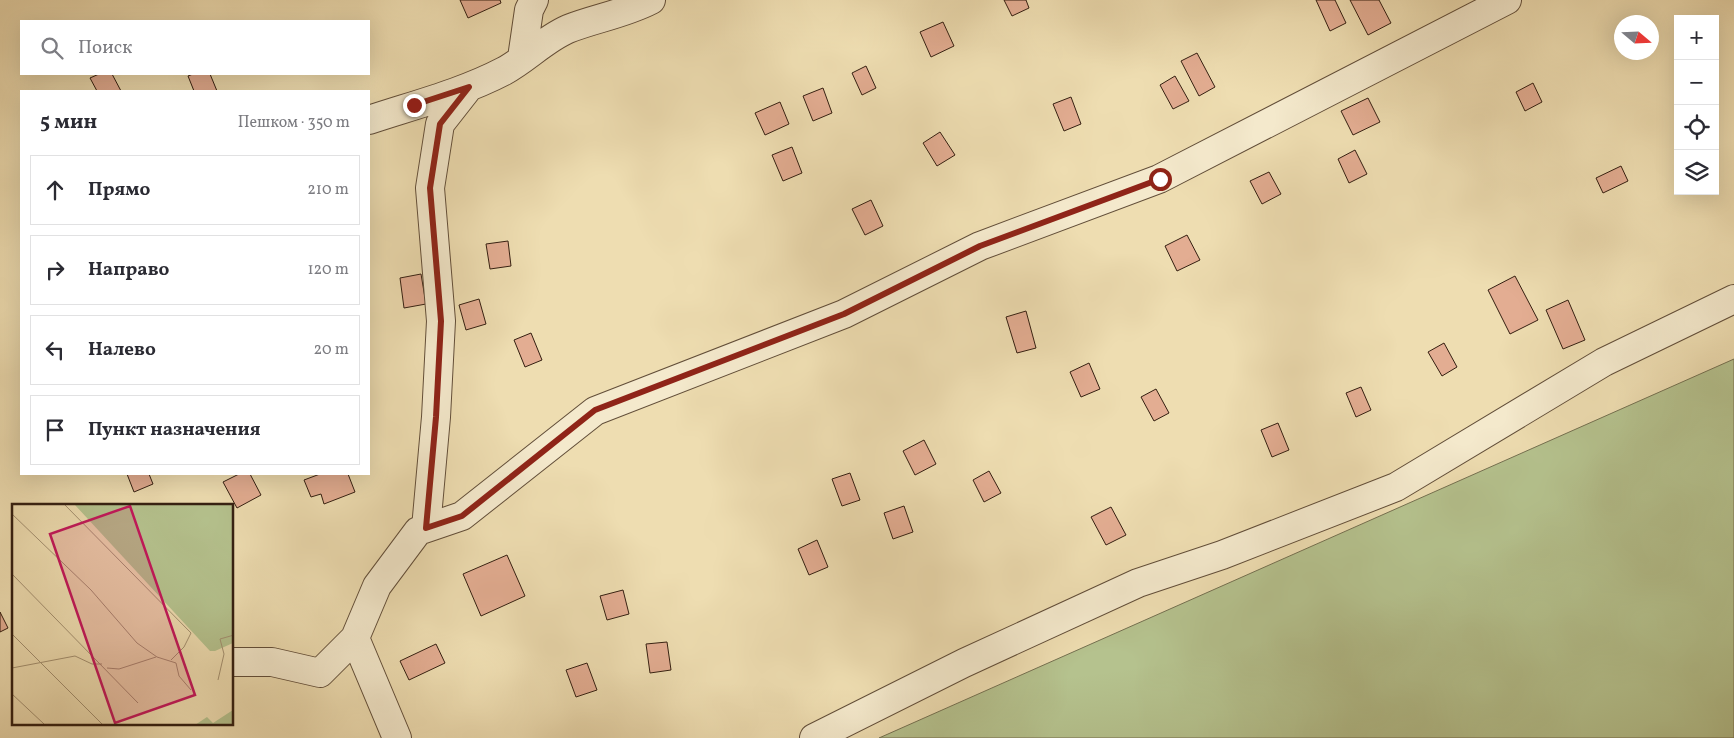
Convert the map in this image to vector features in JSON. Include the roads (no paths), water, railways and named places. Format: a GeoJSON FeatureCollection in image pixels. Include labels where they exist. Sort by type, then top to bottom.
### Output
{"type":"FeatureCollection","features":[{"type":"Feature","properties":{"kind":"lane"},"geometry":{"type":"LineString","coordinates":[[522,58],[529,10],[534,0]]}},
{"type":"Feature","properties":{"kind":"lane"},"geometry":{"type":"LineString","coordinates":[[370,120],[469,87],[506,70],[567,30],[632,10],[650,0]]}},
{"type":"Feature","properties":{"kind":"lane"},"geometry":{"type":"LineString","coordinates":[[234,662],[272,662],[320,673],[355,638],[377,586],[418,531],[462,516],[595,410],[844,314],[980,246],[1160,179],[1508,0]]}},
{"type":"Feature","properties":{"kind":"lane"},"geometry":{"type":"LineString","coordinates":[[426,528],[436,417],[441,321],[430,188],[440,124],[469,87]]}},
{"type":"Feature","properties":{"kind":"lane"},"geometry":{"type":"LineString","coordinates":[[814,738],[964,663],[1138,583],[1222,555],[1396,487],[1604,362],[1734,299]]}},
{"type":"Feature","properties":{"kind":"lane"},"geometry":{"type":"LineString","coordinates":[[355,638],[397,738]]}}]}
